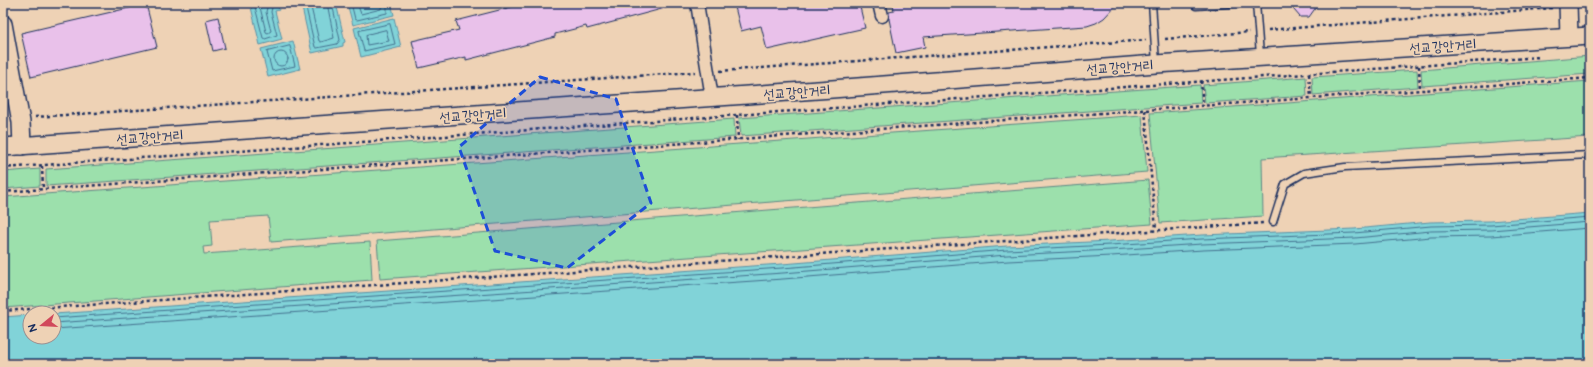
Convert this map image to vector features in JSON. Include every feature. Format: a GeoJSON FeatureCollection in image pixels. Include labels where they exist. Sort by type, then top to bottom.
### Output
{"type":"FeatureCollection","features":[{"type":"Feature","properties":{"kind":"main road"},"geometry":{"type":"LineString","coordinates":[[1568,5],[1569,37]]}},
{"type":"Feature","properties":{"kind":"main road"},"geometry":{"type":"LineString","coordinates":[[3,24],[8,77],[21,119],[22,146]]}},
{"type":"Feature","properties":{"kind":"main road","name":"선교강안거리"},"geometry":{"type":"LineString","coordinates":[[3,147],[712,98],[1156,64],[1260,59],[1590,36]]}},
{"type":"Feature","properties":{"kind":"street"},"geometry":{"type":"LineString","coordinates":[[697,3],[712,98]]}},
{"type":"Feature","properties":{"kind":"street"},"geometry":{"type":"LineString","coordinates":[[880,3],[882,16]]}},
{"type":"Feature","properties":{"kind":"lane"},"geometry":{"type":"LineString","coordinates":[[1152,3],[1156,64]]}},
{"type":"Feature","properties":{"kind":"lane"},"geometry":{"type":"LineString","coordinates":[[1196,3],[1196,6],[1245,3]]}},
{"type":"Feature","properties":{"kind":"lane"},"geometry":{"type":"LineString","coordinates":[[1256,3],[1260,59]]}},
{"type":"Feature","properties":{"kind":"lane"},"geometry":{"type":"LineString","coordinates":[[1272,222],[1285,184],[1304,173],[1345,167],[1590,155]]}},
{"type":"Feature","properties":{"kind":"path"},"geometry":{"type":"LineString","coordinates":[[21,119],[709,72],[778,65],[1154,40],[1568,5],[1590,7]]}},
{"type":"Feature","properties":{"kind":"path"},"geometry":{"type":"LineString","coordinates":[[3,168],[1546,56]]}},
{"type":"Feature","properties":{"kind":"path"},"geometry":{"type":"LineString","coordinates":[[1419,66],[1420,89]]}},
{"type":"Feature","properties":{"kind":"path"},"geometry":{"type":"LineString","coordinates":[[1309,74],[1311,98]]}},
{"type":"Feature","properties":{"kind":"path"},"geometry":{"type":"LineString","coordinates":[[3,192],[738,140],[1420,89],[1590,78]]}},
{"type":"Feature","properties":{"kind":"path"},"geometry":{"type":"LineString","coordinates":[[1201,81],[1203,106]]}},
{"type":"Feature","properties":{"kind":"path"},"geometry":{"type":"LineString","coordinates":[[1145,110],[1156,230]]}},
{"type":"Feature","properties":{"kind":"path"},"geometry":{"type":"LineString","coordinates":[[736,115],[738,140]]}},
{"type":"Feature","properties":{"kind":"path"},"geometry":{"type":"LineString","coordinates":[[42,166],[43,190]]}},
{"type":"Feature","properties":{"kind":"path"},"geometry":{"type":"LineString","coordinates":[[3,311],[1272,222]]}},
{"type":"Feature","properties":{"kind":"highlighted area"},"geometry":{"type":"Polygon","coordinates":[[[540,77],[616,99],[651,203],[567,268],[495,251],[459,147],[540,77]]]}},
{"type":"Feature","properties":{"kind":"green space"},"geometry":{"type":"Polygon","coordinates":[[[1590,56],[1590,74],[1422,86],[1421,70],[1590,56]]]}},
{"type":"Feature","properties":{"kind":"green space"},"geometry":{"type":"Polygon","coordinates":[[[1417,70],[1418,87],[1313,95],[1312,77],[1417,70]]]}},
{"type":"Feature","properties":{"kind":"green space"},"geometry":{"type":"Polygon","coordinates":[[[1306,77],[1307,96],[1205,103],[1203,85],[1306,77]]]}},
{"type":"Feature","properties":{"kind":"green space"},"geometry":{"type":"Polygon","coordinates":[[[1590,81],[1590,137],[1262,158],[1263,216],[1160,223],[1150,113],[1590,81]]]}},
{"type":"Feature","properties":{"kind":"green space"},"geometry":{"type":"Polygon","coordinates":[[[1200,85],[1201,103],[741,136],[739,118],[1200,85]]]}},
{"type":"Feature","properties":{"kind":"green space"},"geometry":{"type":"Polygon","coordinates":[[[1142,115],[1147,172],[271,242],[268,216],[210,220],[212,246],[203,247],[204,254],[370,242],[372,280],[43,305],[22,305],[22,307],[3,308],[3,197],[1142,115]]]}},
{"type":"Feature","properties":{"kind":"green space"},"geometry":{"type":"Polygon","coordinates":[[[734,119],[735,137],[46,186],[46,169],[734,119]]]}},
{"type":"Feature","properties":{"kind":"green space"},"geometry":{"type":"Polygon","coordinates":[[[40,169],[40,186],[3,189],[3,172],[40,169]]]}},
{"type":"Feature","properties":{"kind":"green space"},"geometry":{"type":"Polygon","coordinates":[[[1148,180],[1152,224],[380,279],[377,241],[1148,180]]]}},
{"type":"Feature","properties":{"kind":"water"},"geometry":{"type":"Polygon","coordinates":[[[250,3],[277,3],[279,10],[275,11],[282,39],[260,45],[250,3]]]}},
{"type":"Feature","properties":{"kind":"water"},"geometry":{"type":"Polygon","coordinates":[[[301,3],[336,3],[345,42],[343,43],[343,46],[312,53],[301,3]]]}},
{"type":"Feature","properties":{"kind":"water"},"geometry":{"type":"Polygon","coordinates":[[[347,3],[391,3],[394,15],[353,25],[347,3]]]}},
{"type":"Feature","properties":{"kind":"water"},"geometry":{"type":"Polygon","coordinates":[[[394,18],[401,47],[361,57],[354,28],[394,18]]]}},
{"type":"Feature","properties":{"kind":"water"},"geometry":{"type":"Polygon","coordinates":[[[293,41],[300,69],[268,77],[261,49],[293,41]]]}},
{"type":"Feature","properties":{"kind":"water"},"geometry":{"type":"Polygon","coordinates":[[[1590,213],[1590,364],[3,364],[3,317],[22,316],[22,345],[62,345],[62,313],[782,264],[1007,246],[1202,235],[1354,229],[1430,222],[1490,221],[1590,213]]]}},
{"type":"Feature","properties":{"kind":"building"},"geometry":{"type":"Polygon","coordinates":[[[527,3],[669,3],[669,7],[587,29],[586,26],[555,34],[555,37],[466,60],[466,57],[419,68],[412,41],[459,30],[456,21],[527,3]]]}},
{"type":"Feature","properties":{"kind":"building"},"geometry":{"type":"Polygon","coordinates":[[[734,3],[846,3],[847,6],[859,3],[865,28],[767,50],[761,26],[741,31],[734,3]]]}},
{"type":"Feature","properties":{"kind":"building"},"geometry":{"type":"Polygon","coordinates":[[[893,3],[1118,3],[1104,18],[1087,26],[923,37],[925,47],[896,53],[889,19],[889,12],[894,11],[893,3]]]}},
{"type":"Feature","properties":{"kind":"building"},"geometry":{"type":"Polygon","coordinates":[[[1288,3],[1319,3],[1309,17],[1300,17],[1288,3]]]}},
{"type":"Feature","properties":{"kind":"building"},"geometry":{"type":"Polygon","coordinates":[[[146,4],[157,47],[31,77],[21,33],[146,4]]]}},
{"type":"Feature","properties":{"kind":"building"},"geometry":{"type":"Polygon","coordinates":[[[218,17],[225,48],[213,51],[206,20],[218,17]]]}}]}
